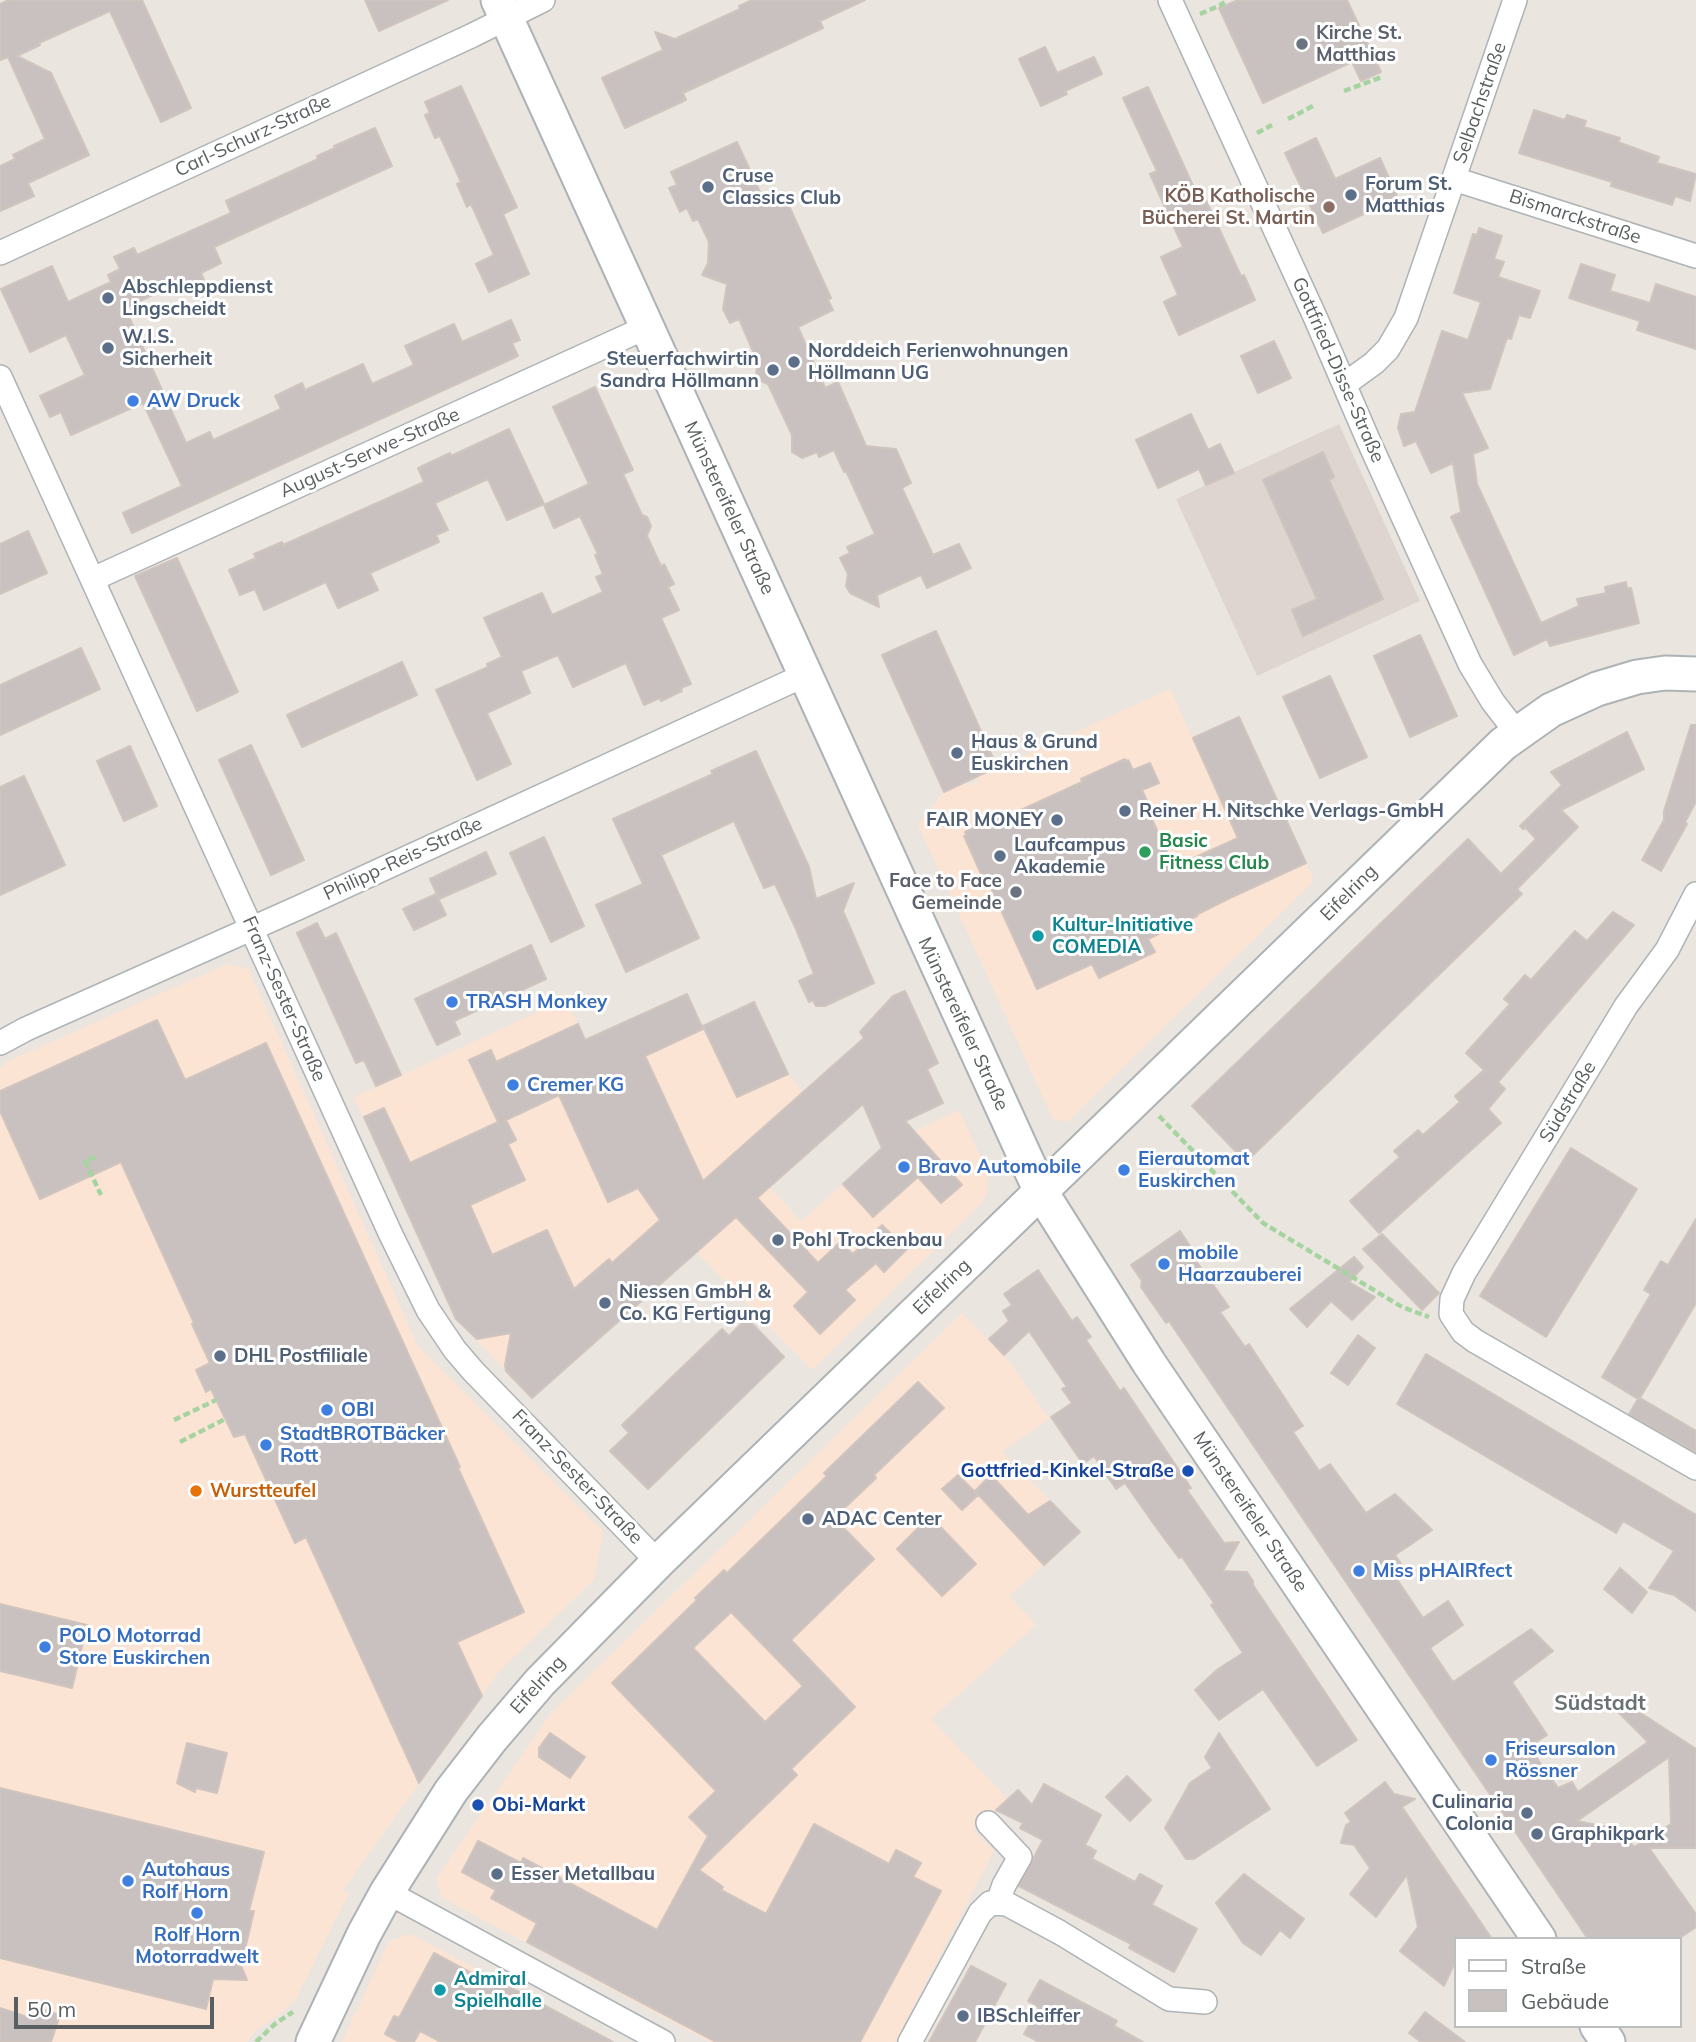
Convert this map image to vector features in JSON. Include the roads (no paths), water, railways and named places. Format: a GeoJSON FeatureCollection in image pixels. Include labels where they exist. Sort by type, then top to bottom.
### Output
{"type":"FeatureCollection","features":[{"type":"Feature","properties":{"kind":"street","name":"Carl-Schurz-Straße"},"geometry":{"type":"LineString","coordinates":[[0,253],[471,36],[502,9],[543,0]]}},
{"type":"Feature","properties":{"kind":"street","name":"Gottfried-Disse-Straße"},"geometry":{"type":"LineString","coordinates":[[1170,0],[1470,664],[1493,702],[1517,733]]}},
{"type":"Feature","properties":{"kind":"street","name":"Selbachstraße"},"geometry":{"type":"LineString","coordinates":[[1345,384],[1374,363],[1397,336],[1406,318],[1515,0]]}},
{"type":"Feature","properties":{"kind":"street","name":"Münstereifeler Straße"},"geometry":{"type":"LineString","coordinates":[[502,9],[1041,1192],[1149,1363],[1538,1937]]}},
{"type":"Feature","properties":{"kind":"street","name":"Bismarckstraße"},"geometry":{"type":"LineString","coordinates":[[1454,179],[1696,256]]}},
{"type":"Feature","properties":{"kind":"street","name":"August-Serwe-Straße"},"geometry":{"type":"LineString","coordinates":[[93,579],[647,327]]}},
{"type":"Feature","properties":{"kind":"street","name":"Franz-Sester-Straße"},"geometry":{"type":"LineString","coordinates":[[0,377],[391,1236],[440,1329],[473,1371],[658,1562]]}},
{"type":"Feature","properties":{"kind":"street","name":"Eifelring"},"geometry":{"type":"LineString","coordinates":[[313,2042],[364,1934],[430,1821],[492,1738],[561,1659],[658,1562],[1465,779],[1517,733],[1569,700],[1616,682],[1665,673],[1696,674]]}},
{"type":"Feature","properties":{"kind":"street","name":"Philipp-Reis-Straße"},"geometry":{"type":"LineString","coordinates":[[0,1043],[805,674]]}},
{"type":"Feature","properties":{"kind":"street","name":"Südstraße"},"geometry":{"type":"LineString","coordinates":[[1696,894],[1667,950],[1626,1006],[1460,1281],[1452,1299],[1451,1314],[1463,1332],[1475,1341],[1696,1468]]}},
{"type":"Feature","properties":{"kind":"street"},"geometry":{"type":"LineString","coordinates":[[988,1823],[1020,1857],[998,1902]]}},
{"type":"Feature","properties":{"kind":"street"},"geometry":{"type":"LineString","coordinates":[[387,1892],[663,2042]]}},
{"type":"Feature","properties":{"kind":"street"},"geometry":{"type":"LineString","coordinates":[[910,2042],[980,1913],[990,1903],[1007,1904],[1059,1931],[1169,1999],[1205,2002]]}},
{"type":"Feature","properties":{"kind":"place","name":"Kirche St. Matthias"},"geometry":{"type":"Point","coordinates":[1302,44]}},
{"type":"Feature","properties":{"kind":"place","name":"Cruse Classics Club"},"geometry":{"type":"Point","coordinates":[708,187]}},
{"type":"Feature","properties":{"kind":"place","name":"Forum St. Matthias"},"geometry":{"type":"Point","coordinates":[1351,195]}},
{"type":"Feature","properties":{"kind":"place","name":"KÖB Katholische Bücherei St. Martin"},"geometry":{"type":"Point","coordinates":[1329,207]}},
{"type":"Feature","properties":{"kind":"place","name":"Abschleppdienst Lingscheidt"},"geometry":{"type":"Point","coordinates":[108,298]}},
{"type":"Feature","properties":{"kind":"place","name":"W.I.S. Sicherheit"},"geometry":{"type":"Point","coordinates":[108,348]}},
{"type":"Feature","properties":{"kind":"place","name":"Norddeich Ferienwohnungen Höllmann UG"},"geometry":{"type":"Point","coordinates":[794,362]}},
{"type":"Feature","properties":{"kind":"place","name":"Steuerfachwirtin Sandra Höllmann"},"geometry":{"type":"Point","coordinates":[773,370]}},
{"type":"Feature","properties":{"kind":"place","name":"AW Druck"},"geometry":{"type":"Point","coordinates":[133,401]}},
{"type":"Feature","properties":{"kind":"place","name":"Haus & Grund Euskirchen"},"geometry":{"type":"Point","coordinates":[957,753]}},
{"type":"Feature","properties":{"kind":"place","name":"Reiner H. Nitschke Verlags-GmbH"},"geometry":{"type":"Point","coordinates":[1125,811]}},
{"type":"Feature","properties":{"kind":"place","name":"FAIR MONEY"},"geometry":{"type":"Point","coordinates":[1057,820]}},
{"type":"Feature","properties":{"kind":"place","name":"Basic Fitness Club"},"geometry":{"type":"Point","coordinates":[1145,852]}},
{"type":"Feature","properties":{"kind":"place","name":"Laufcampus Akademie"},"geometry":{"type":"Point","coordinates":[1000,856]}},
{"type":"Feature","properties":{"kind":"place","name":"Face to Face Gemeinde"},"geometry":{"type":"Point","coordinates":[1016,892]}},
{"type":"Feature","properties":{"kind":"place","name":"Kultur-Initiative COMEDIA"},"geometry":{"type":"Point","coordinates":[1038,936]}},
{"type":"Feature","properties":{"kind":"place","name":"TRASH Monkey"},"geometry":{"type":"Point","coordinates":[452,1002]}},
{"type":"Feature","properties":{"kind":"place","name":"Cremer KG"},"geometry":{"type":"Point","coordinates":[513,1085]}},
{"type":"Feature","properties":{"kind":"place","name":"Bravo Automobile"},"geometry":{"type":"Point","coordinates":[904,1167]}},
{"type":"Feature","properties":{"kind":"place","name":"Eierautomat Euskirchen"},"geometry":{"type":"Point","coordinates":[1124,1170]}},
{"type":"Feature","properties":{"kind":"place","name":"Pohl Trockenbau"},"geometry":{"type":"Point","coordinates":[778,1240]}},
{"type":"Feature","properties":{"kind":"place","name":"mobile Haarzauberei"},"geometry":{"type":"Point","coordinates":[1164,1264]}},
{"type":"Feature","properties":{"kind":"place","name":"Niessen GmbH & Co. KG Fertigung"},"geometry":{"type":"Point","coordinates":[605,1303]}},
{"type":"Feature","properties":{"kind":"place","name":"DHL Postfiliale"},"geometry":{"type":"Point","coordinates":[220,1356]}},
{"type":"Feature","properties":{"kind":"place","name":"OBI"},"geometry":{"type":"Point","coordinates":[327,1410]}},
{"type":"Feature","properties":{"kind":"place","name":"StadtBROTBäcker Rott"},"geometry":{"type":"Point","coordinates":[266,1445]}},
{"type":"Feature","properties":{"kind":"place","name":"Gottfried-Kinkel-Straße"},"geometry":{"type":"Point","coordinates":[1188,1471]}},
{"type":"Feature","properties":{"kind":"place","name":"Wurstteufel"},"geometry":{"type":"Point","coordinates":[196,1491]}},
{"type":"Feature","properties":{"kind":"place","name":"ADAC Center"},"geometry":{"type":"Point","coordinates":[808,1519]}},
{"type":"Feature","properties":{"kind":"place","name":"Miss pHAIRfect"},"geometry":{"type":"Point","coordinates":[1359,1571]}},
{"type":"Feature","properties":{"kind":"place","name":"POLO Motorrad Store Euskirchen"},"geometry":{"type":"Point","coordinates":[45,1647]}},
{"type":"Feature","properties":{"kind":"place","name":"Friseursalon Rössner"},"geometry":{"type":"Point","coordinates":[1491,1760]}},
{"type":"Feature","properties":{"kind":"place","name":"Obi-Markt"},"geometry":{"type":"Point","coordinates":[478,1805]}},
{"type":"Feature","properties":{"kind":"place","name":"Culinaria Colonia"},"geometry":{"type":"Point","coordinates":[1527,1813]}},
{"type":"Feature","properties":{"kind":"place","name":"Graphikpark"},"geometry":{"type":"Point","coordinates":[1537,1834]}},
{"type":"Feature","properties":{"kind":"place","name":"Esser Metallbau"},"geometry":{"type":"Point","coordinates":[497,1874]}},
{"type":"Feature","properties":{"kind":"place","name":"Autohaus Rolf Horn"},"geometry":{"type":"Point","coordinates":[128,1881]}},
{"type":"Feature","properties":{"kind":"place","name":"Rolf Horn Motorradwelt"},"geometry":{"type":"Point","coordinates":[197,1913]}},
{"type":"Feature","properties":{"kind":"place","name":"Admiral Spielhalle"},"geometry":{"type":"Point","coordinates":[440,1990]}},
{"type":"Feature","properties":{"kind":"place","name":"IBSchleiffer"},"geometry":{"type":"Point","coordinates":[963,2016]}},
{"type":"Feature","properties":{"kind":"district","name":"Südstadt"},"geometry":{"type":"Point","coordinates":[1600,1704]}}]}
